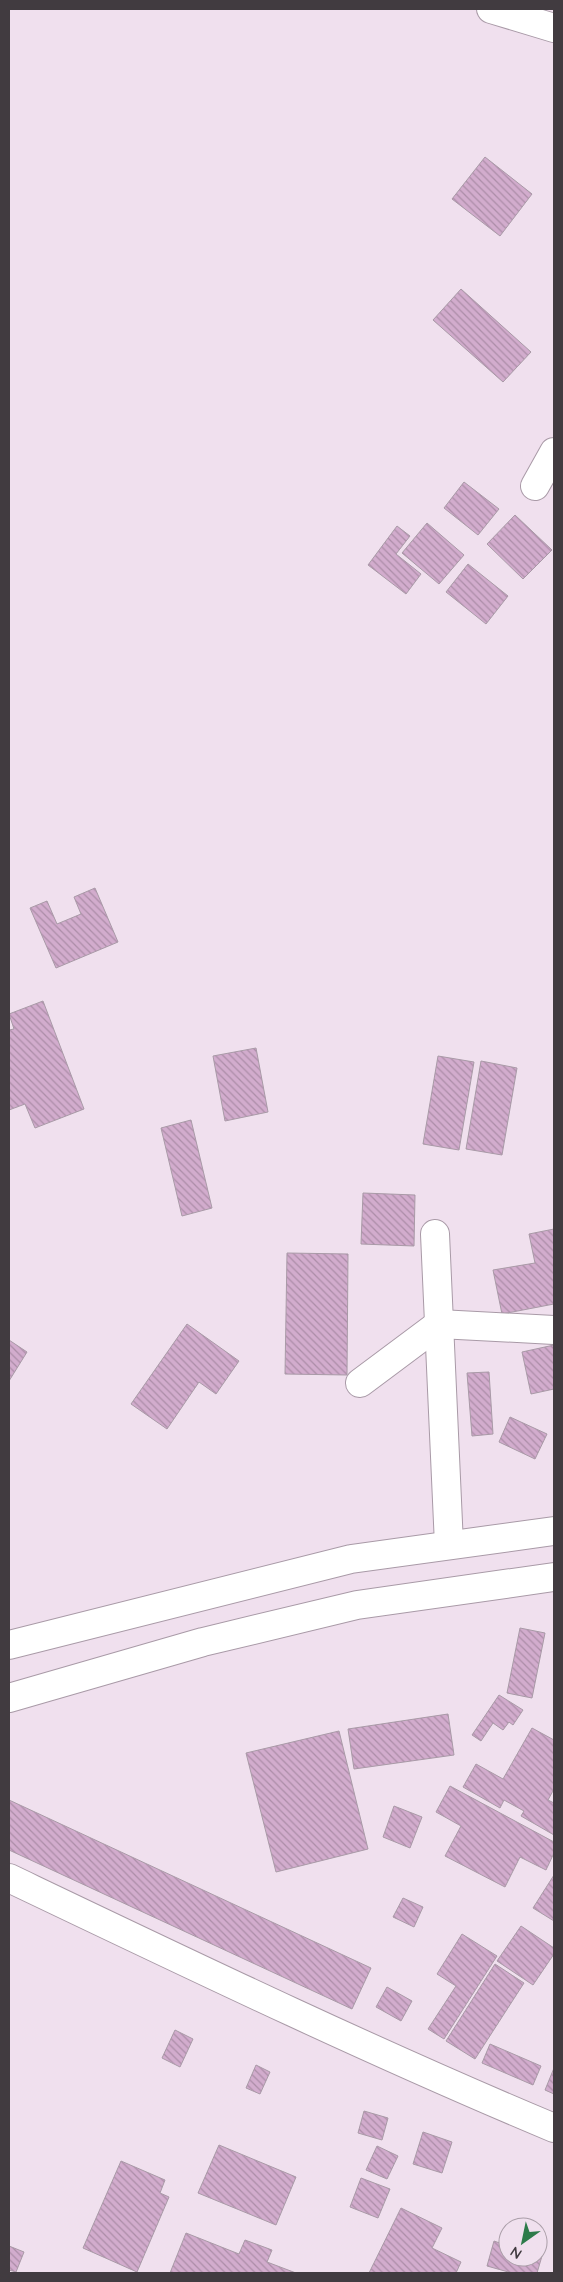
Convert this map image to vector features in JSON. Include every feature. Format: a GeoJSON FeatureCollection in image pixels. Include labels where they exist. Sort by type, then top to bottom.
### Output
{"type":"FeatureCollection","features":[{"type":"Feature","properties":{"kind":"street"},"geometry":{"type":"LineString","coordinates":[[491,9],[554,28]]}},
{"type":"Feature","properties":{"kind":"street"},"geometry":{"type":"LineString","coordinates":[[535,486],[554,452]]}},
{"type":"Feature","properties":{"kind":"street"},"geometry":{"type":"LineString","coordinates":[[434,1234],[449,1545]]}},
{"type":"Feature","properties":{"kind":"street"},"geometry":{"type":"LineString","coordinates":[[360,1383],[439,1324],[554,1330]]}},
{"type":"Feature","properties":{"kind":"street"},"geometry":{"type":"LineString","coordinates":[[9,1645],[351,1559],[554,1531]]}},
{"type":"Feature","properties":{"kind":"street"},"geometry":{"type":"LineString","coordinates":[[9,1698],[203,1642],[357,1605],[554,1576]]}},
{"type":"Feature","properties":{"kind":"street"},"geometry":{"type":"LineString","coordinates":[[9,1878],[433,2076],[554,2128]]}},
{"type":"Feature","properties":{"kind":"building"},"geometry":{"type":"Polygon","coordinates":[[[485,157],[532,194],[500,236],[452,199],[485,157]]]}},
{"type":"Feature","properties":{"kind":"building"},"geometry":{"type":"Polygon","coordinates":[[[461,289],[531,352],[503,382],[433,320],[461,289]]]}},
{"type":"Feature","properties":{"kind":"building"},"geometry":{"type":"Polygon","coordinates":[[[464,482],[499,509],[478,535],[444,508],[464,482]]]}},
{"type":"Feature","properties":{"kind":"building"},"geometry":{"type":"Polygon","coordinates":[[[515,515],[552,550],[523,579],[487,544],[515,515]]]}},
{"type":"Feature","properties":{"kind":"building"},"geometry":{"type":"Polygon","coordinates":[[[427,523],[464,555],[439,584],[402,553],[427,523]]]}},
{"type":"Feature","properties":{"kind":"building"},"geometry":{"type":"Polygon","coordinates":[[[397,526],[410,536],[396,554],[421,574],[406,594],[368,565],[397,526]]]}},
{"type":"Feature","properties":{"kind":"building"},"geometry":{"type":"Polygon","coordinates":[[[468,564],[508,596],[486,624],[446,592],[468,564]]]}},
{"type":"Feature","properties":{"kind":"building"},"geometry":{"type":"Polygon","coordinates":[[[95,888],[118,942],[56,968],[30,908],[47,901],[57,924],[81,914],[74,897],[95,888]]]}},
{"type":"Feature","properties":{"kind":"building"},"geometry":{"type":"Polygon","coordinates":[[[43,1001],[84,1109],[35,1128],[25,1104],[9,1110],[9,1030],[14,1029],[9,1014],[43,1001]]]}},
{"type":"Feature","properties":{"kind":"building"},"geometry":{"type":"Polygon","coordinates":[[[256,1048],[268,1112],[225,1121],[213,1056],[256,1048]]]}},
{"type":"Feature","properties":{"kind":"building"},"geometry":{"type":"Polygon","coordinates":[[[438,1056],[474,1062],[459,1150],[423,1144],[438,1056]]]}},
{"type":"Feature","properties":{"kind":"building"},"geometry":{"type":"Polygon","coordinates":[[[481,1061],[517,1068],[502,1155],[466,1149],[481,1061]]]}},
{"type":"Feature","properties":{"kind":"building"},"geometry":{"type":"Polygon","coordinates":[[[191,1120],[212,1208],[182,1216],[161,1128],[191,1120]]]}},
{"type":"Feature","properties":{"kind":"building"},"geometry":{"type":"Polygon","coordinates":[[[363,1193],[415,1195],[414,1246],[361,1244],[363,1193]]]}},
{"type":"Feature","properties":{"kind":"building"},"geometry":{"type":"Polygon","coordinates":[[[554,1229],[554,1304],[502,1314],[493,1270],[535,1263],[529,1234],[554,1229]]]}},
{"type":"Feature","properties":{"kind":"building"},"geometry":{"type":"Polygon","coordinates":[[[287,1253],[348,1254],[347,1375],[285,1374],[287,1253]]]}},
{"type":"Feature","properties":{"kind":"building"},"geometry":{"type":"Polygon","coordinates":[[[187,1324],[239,1361],[216,1394],[199,1382],[167,1429],[131,1404],[187,1324]]]}},
{"type":"Feature","properties":{"kind":"building"},"geometry":{"type":"Polygon","coordinates":[[[9,1340],[27,1352],[9,1381],[9,1340]]]}},
{"type":"Feature","properties":{"kind":"building"},"geometry":{"type":"Polygon","coordinates":[[[554,1345],[554,1389],[531,1394],[522,1352],[554,1345]]]}},
{"type":"Feature","properties":{"kind":"building"},"geometry":{"type":"Polygon","coordinates":[[[489,1372],[493,1434],[472,1436],[467,1373],[489,1372]]]}},
{"type":"Feature","properties":{"kind":"building"},"geometry":{"type":"Polygon","coordinates":[[[510,1417],[547,1434],[535,1459],[499,1442],[510,1417]]]}},
{"type":"Feature","properties":{"kind":"building"},"geometry":{"type":"Polygon","coordinates":[[[520,1628],[545,1633],[532,1698],[507,1693],[520,1628]]]}},
{"type":"Feature","properties":{"kind":"building"},"geometry":{"type":"Polygon","coordinates":[[[499,1695],[523,1710],[513,1725],[509,1722],[503,1730],[493,1723],[481,1741],[472,1735],[499,1695]]]}},
{"type":"Feature","properties":{"kind":"building"},"geometry":{"type":"Polygon","coordinates":[[[448,1714],[454,1755],[354,1769],[348,1729],[448,1714]]]}},
{"type":"Feature","properties":{"kind":"building"},"geometry":{"type":"Polygon","coordinates":[[[532,1728],[554,1740],[554,1789],[548,1800],[554,1803],[554,1835],[521,1816],[524,1811],[504,1800],[500,1808],[463,1787],[476,1764],[503,1779],[532,1728]]]}},
{"type":"Feature","properties":{"kind":"building"},"geometry":{"type":"Polygon","coordinates":[[[339,1731],[368,1849],[276,1872],[246,1753],[339,1731]]]}},
{"type":"Feature","properties":{"kind":"building"},"geometry":{"type":"Polygon","coordinates":[[[450,1786],[554,1842],[554,1853],[546,1870],[520,1857],[505,1887],[445,1856],[461,1826],[436,1812],[450,1786]]]}},
{"type":"Feature","properties":{"kind":"building"},"geometry":{"type":"Polygon","coordinates":[[[9,1800],[371,1968],[352,2009],[9,1850],[9,1800]]]}},
{"type":"Feature","properties":{"kind":"building"},"geometry":{"type":"Polygon","coordinates":[[[394,1806],[422,1817],[410,1848],[383,1837],[394,1806]]]}},
{"type":"Feature","properties":{"kind":"building"},"geometry":{"type":"Polygon","coordinates":[[[554,1875],[554,1921],[533,1908],[554,1875]]]}},
{"type":"Feature","properties":{"kind":"building"},"geometry":{"type":"Polygon","coordinates":[[[403,1898],[423,1907],[414,1927],[393,1917],[403,1898]]]}},
{"type":"Feature","properties":{"kind":"building"},"geometry":{"type":"Polygon","coordinates":[[[521,1926],[554,1948],[554,1954],[533,1985],[497,1961],[521,1926]]]}},
{"type":"Feature","properties":{"kind":"building"},"geometry":{"type":"Polygon","coordinates":[[[462,1934],[497,1956],[444,2039],[428,2029],[456,1986],[437,1974],[462,1934]]]}},
{"type":"Feature","properties":{"kind":"building"},"geometry":{"type":"Polygon","coordinates":[[[495,1964],[524,1983],[475,2059],[446,2041],[495,1964]]]}},
{"type":"Feature","properties":{"kind":"building"},"geometry":{"type":"Polygon","coordinates":[[[387,1987],[412,2001],[401,2021],[376,2007],[387,1987]]]}},
{"type":"Feature","properties":{"kind":"building"},"geometry":{"type":"Polygon","coordinates":[[[175,2030],[193,2039],[180,2067],[162,2058],[175,2030]]]}},
{"type":"Feature","properties":{"kind":"building"},"geometry":{"type":"Polygon","coordinates":[[[490,2044],[541,2066],[533,2085],[482,2063],[490,2044]]]}},
{"type":"Feature","properties":{"kind":"building"},"geometry":{"type":"Polygon","coordinates":[[[256,2065],[270,2072],[260,2094],[246,2088],[256,2065]]]}},
{"type":"Feature","properties":{"kind":"building"},"geometry":{"type":"Polygon","coordinates":[[[554,2068],[554,2094],[545,2090],[554,2068]]]}},
{"type":"Feature","properties":{"kind":"building"},"geometry":{"type":"Polygon","coordinates":[[[364,2111],[388,2118],[382,2140],[358,2133],[364,2111]]]}},
{"type":"Feature","properties":{"kind":"building"},"geometry":{"type":"Polygon","coordinates":[[[423,2132],[452,2142],[442,2173],[413,2164],[423,2132]]]}},
{"type":"Feature","properties":{"kind":"building"},"geometry":{"type":"Polygon","coordinates":[[[219,2145],[296,2177],[276,2225],[198,2193],[219,2145]]]}},
{"type":"Feature","properties":{"kind":"building"},"geometry":{"type":"Polygon","coordinates":[[[377,2146],[398,2156],[387,2179],[366,2170],[377,2146]]]}},
{"type":"Feature","properties":{"kind":"building"},"geometry":{"type":"Polygon","coordinates":[[[121,2161],[165,2180],[160,2193],[169,2197],[137,2272],[83,2248],[121,2161]]]}},
{"type":"Feature","properties":{"kind":"building"},"geometry":{"type":"Polygon","coordinates":[[[361,2178],[390,2189],[378,2218],[350,2207],[361,2178]]]}},
{"type":"Feature","properties":{"kind":"building"},"geometry":{"type":"Polygon","coordinates":[[[401,2208],[442,2228],[432,2248],[461,2262],[456,2273],[369,2273],[401,2208]]]}},
{"type":"Feature","properties":{"kind":"building"},"geometry":{"type":"Polygon","coordinates":[[[186,2233],[239,2254],[245,2240],[272,2250],[267,2262],[296,2273],[170,2273],[186,2233]]]}},
{"type":"Feature","properties":{"kind":"building"},"geometry":{"type":"Polygon","coordinates":[[[494,2241],[498,2242],[498,2267],[539,2267],[537,2273],[512,2273],[487,2266],[494,2241]]]}},
{"type":"Feature","properties":{"kind":"building"},"geometry":{"type":"Polygon","coordinates":[[[9,2246],[24,2252],[16,2272],[9,2270],[9,2246]]]}}]}
